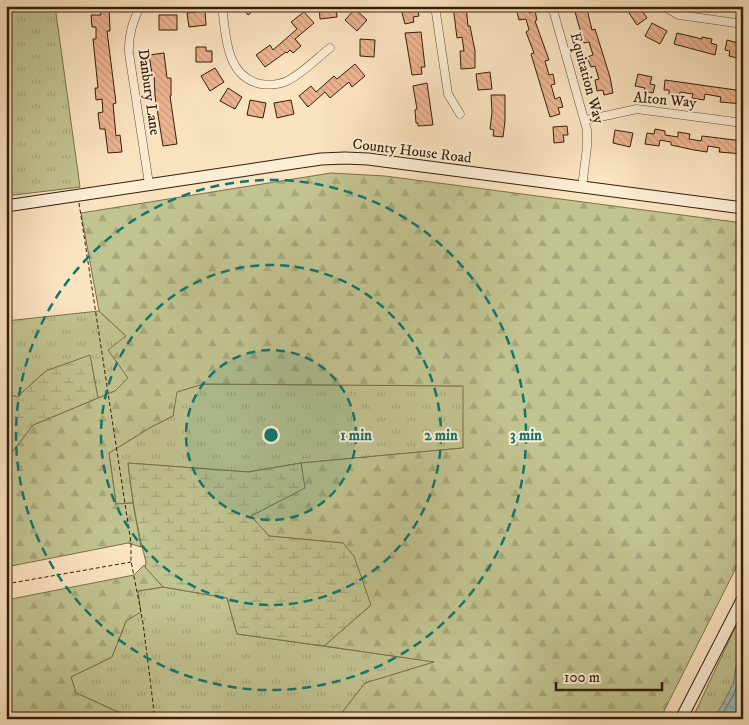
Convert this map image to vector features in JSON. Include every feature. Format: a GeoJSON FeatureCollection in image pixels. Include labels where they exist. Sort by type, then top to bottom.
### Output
{"type":"FeatureCollection","features":[{"type":"Feature","properties":{"kind":"street","name":"Danbury Lane"},"geometry":{"type":"LineString","coordinates":[[140,6],[130,29],[128,53],[149,184]]}},
{"type":"Feature","properties":{"kind":"street"},"geometry":{"type":"LineString","coordinates":[[222,6],[230,56],[242,74],[254,82],[274,84],[288,80],[330,48]]}},
{"type":"Feature","properties":{"kind":"street"},"geometry":{"type":"LineString","coordinates":[[434,6],[448,94],[460,114]]}},
{"type":"Feature","properties":{"kind":"street","name":"Equitation Way"},"geometry":{"type":"LineString","coordinates":[[552,6],[586,120],[588,138],[582,187]]}},
{"type":"Feature","properties":{"kind":"street"},"geometry":{"type":"LineString","coordinates":[[662,6],[679,15],[743,24]]}},
{"type":"Feature","properties":{"kind":"street","name":"Alton Way"},"geometry":{"type":"LineString","coordinates":[[586,120],[638,109],[743,122]]}},
{"type":"Feature","properties":{"kind":"street","name":"County House Road"},"geometry":{"type":"LineString","coordinates":[[6,206],[303,161],[345,158],[368,159],[743,208]]}},
{"type":"Feature","properties":{"kind":"street"},"geometry":{"type":"LineString","coordinates":[[681,719],[741,605]]}},
{"type":"Feature","properties":{"kind":"path"},"geometry":{"type":"LineString","coordinates":[[78,195],[131,543],[131,562],[143,623],[155,719]]}},
{"type":"Feature","properties":{"kind":"path"},"geometry":{"type":"LineString","coordinates":[[6,584],[131,562]]}},
{"type":"Feature","properties":{"kind":"green space"},"geometry":{"type":"Polygon","coordinates":[[[55,6],[80,187],[6,196],[6,9],[55,6]]]}},
{"type":"Feature","properties":{"kind":"green space"},"geometry":{"type":"Polygon","coordinates":[[[331,173],[385,176],[743,223],[743,554],[660,719],[337,719],[365,683],[434,662],[324,646],[371,605],[343,543],[269,536],[251,516],[304,488],[301,463],[463,448],[463,386],[203,384],[177,392],[173,416],[109,453],[116,504],[133,503],[141,547],[128,543],[6,567],[6,458],[33,425],[115,391],[128,378],[108,350],[126,336],[99,311],[81,213],[331,173]]]}},
{"type":"Feature","properties":{"kind":"green space"},"geometry":{"type":"Polygon","coordinates":[[[99,311],[126,336],[128,378],[115,391],[98,398],[90,356],[46,371],[17,397],[6,393],[6,321],[99,311]]]}},
{"type":"Feature","properties":{"kind":"green space"},"geometry":{"type":"Polygon","coordinates":[[[90,355],[98,398],[33,425],[6,458],[6,393],[17,397],[46,371],[90,355]]]}},
{"type":"Feature","properties":{"kind":"green space"},"geometry":{"type":"Polygon","coordinates":[[[203,384],[464,386],[463,448],[301,463],[248,472],[128,463],[133,503],[116,504],[109,453],[173,416],[176,392],[203,384]]]}},
{"type":"Feature","properties":{"kind":"green space"},"geometry":{"type":"Polygon","coordinates":[[[128,463],[248,472],[301,463],[305,488],[251,516],[269,536],[343,543],[354,556],[371,605],[324,646],[237,634],[227,598],[163,587],[145,567],[146,562],[135,513],[128,463]]]}},
{"type":"Feature","properties":{"kind":"green space"},"geometry":{"type":"Polygon","coordinates":[[[144,565],[163,587],[138,591],[141,612],[126,621],[112,657],[71,677],[76,693],[134,719],[6,719],[6,600],[134,575],[144,565]]]}},
{"type":"Feature","properties":{"kind":"green space"},"geometry":{"type":"Polygon","coordinates":[[[163,587],[227,598],[237,634],[436,662],[365,683],[337,719],[134,719],[76,693],[71,677],[112,657],[138,591],[163,587]]]}},
{"type":"Feature","properties":{"kind":"green space"},"geometry":{"type":"Polygon","coordinates":[[[743,621],[743,719],[692,719],[735,628],[743,621]]]}},
{"type":"Feature","properties":{"kind":"water"},"geometry":{"type":"Polygon","coordinates":[[[743,656],[743,719],[713,719],[731,688],[737,663],[740,657],[743,656]]]}},
{"type":"Feature","properties":{"kind":"building"},"geometry":{"type":"Polygon","coordinates":[[[100,6],[109,6],[110,31],[107,31],[116,103],[113,104],[116,136],[120,135],[122,152],[108,153],[105,129],[100,129],[98,113],[103,112],[102,99],[96,100],[95,88],[98,88],[93,39],[96,39],[96,27],[92,27],[91,15],[101,15],[100,6]]]}},
{"type":"Feature","properties":{"kind":"building"},"geometry":{"type":"Polygon","coordinates":[[[241,6],[259,6],[248,15],[241,6]]]}},
{"type":"Feature","properties":{"kind":"building"},"geometry":{"type":"Polygon","coordinates":[[[319,6],[336,6],[337,17],[320,19],[319,6]]]}},
{"type":"Feature","properties":{"kind":"building"},"geometry":{"type":"Polygon","coordinates":[[[417,6],[419,16],[413,17],[414,22],[405,24],[401,9],[417,6]]]}},
{"type":"Feature","properties":{"kind":"building"},"geometry":{"type":"Polygon","coordinates":[[[453,6],[466,6],[468,26],[470,26],[475,51],[475,68],[461,69],[460,51],[464,51],[462,37],[457,38],[453,6]]]}},
{"type":"Feature","properties":{"kind":"building"},"geometry":{"type":"Polygon","coordinates":[[[527,6],[529,13],[535,11],[537,20],[535,21],[549,60],[545,61],[549,75],[553,74],[555,84],[551,85],[555,99],[560,97],[563,107],[558,108],[560,114],[550,117],[531,54],[534,53],[526,32],[529,30],[526,19],[519,20],[516,8],[527,6]]]}},
{"type":"Feature","properties":{"kind":"building"},"geometry":{"type":"Polygon","coordinates":[[[639,6],[647,18],[637,25],[629,13],[639,6]]]}},
{"type":"Feature","properties":{"kind":"building"},"geometry":{"type":"Polygon","coordinates":[[[355,9],[367,20],[357,31],[345,20],[355,9]]]}},
{"type":"Feature","properties":{"kind":"building"},"geometry":{"type":"Polygon","coordinates":[[[587,9],[592,30],[595,29],[610,77],[613,93],[604,95],[603,90],[597,91],[595,80],[599,79],[595,66],[591,67],[587,57],[593,55],[589,42],[584,43],[575,12],[587,9]]]}},
{"type":"Feature","properties":{"kind":"building"},"geometry":{"type":"Polygon","coordinates":[[[205,11],[206,25],[189,27],[187,13],[205,11]]]}},
{"type":"Feature","properties":{"kind":"building"},"geometry":{"type":"Polygon","coordinates":[[[304,12],[314,23],[295,39],[301,46],[293,53],[290,50],[286,52],[265,67],[256,55],[270,45],[273,50],[297,29],[291,22],[304,12]]]}},
{"type":"Feature","properties":{"kind":"building"},"geometry":{"type":"Polygon","coordinates":[[[159,15],[177,15],[177,30],[159,30],[159,15]]]}},
{"type":"Feature","properties":{"kind":"building"},"geometry":{"type":"Polygon","coordinates":[[[652,23],[667,31],[660,44],[645,36],[652,23]]]}},
{"type":"Feature","properties":{"kind":"building"},"geometry":{"type":"Polygon","coordinates":[[[421,32],[425,67],[421,67],[422,74],[412,75],[405,33],[421,32]]]}},
{"type":"Feature","properties":{"kind":"building"},"geometry":{"type":"Polygon","coordinates":[[[677,33],[702,39],[702,37],[712,39],[711,43],[717,45],[715,55],[674,44],[677,33]]]}},
{"type":"Feature","properties":{"kind":"building"},"geometry":{"type":"Polygon","coordinates":[[[360,39],[375,40],[374,57],[360,56],[360,39]]]}},
{"type":"Feature","properties":{"kind":"building"},"geometry":{"type":"Polygon","coordinates":[[[727,40],[738,43],[737,47],[743,48],[741,59],[729,56],[730,51],[725,50],[727,40]]]}},
{"type":"Feature","properties":{"kind":"building"},"geometry":{"type":"Polygon","coordinates":[[[196,47],[206,47],[206,51],[212,51],[212,62],[196,62],[196,47]]]}},
{"type":"Feature","properties":{"kind":"building"},"geometry":{"type":"Polygon","coordinates":[[[164,53],[167,78],[171,78],[170,96],[177,144],[163,146],[155,96],[154,74],[152,74],[149,55],[164,53]]]}},
{"type":"Feature","properties":{"kind":"building"},"geometry":{"type":"Polygon","coordinates":[[[355,64],[365,76],[352,87],[349,82],[330,98],[325,92],[308,107],[299,96],[311,86],[316,92],[334,76],[337,79],[355,64]]]}},
{"type":"Feature","properties":{"kind":"building"},"geometry":{"type":"Polygon","coordinates":[[[215,68],[224,82],[210,91],[201,76],[215,68]]]}},
{"type":"Feature","properties":{"kind":"building"},"geometry":{"type":"Polygon","coordinates":[[[490,72],[492,89],[478,90],[476,74],[490,72]]]}},
{"type":"Feature","properties":{"kind":"building"},"geometry":{"type":"Polygon","coordinates":[[[638,74],[652,77],[650,84],[655,85],[653,93],[644,91],[645,88],[635,86],[638,74]]]}},
{"type":"Feature","properties":{"kind":"building"},"geometry":{"type":"Polygon","coordinates":[[[665,80],[743,91],[743,104],[720,102],[721,97],[705,94],[704,100],[692,98],[693,94],[680,92],[679,96],[669,95],[669,90],[664,90],[665,80]]]}},
{"type":"Feature","properties":{"kind":"building"},"geometry":{"type":"Polygon","coordinates":[[[427,83],[433,125],[418,126],[418,123],[416,123],[415,110],[417,109],[413,86],[427,83]]]}},
{"type":"Feature","properties":{"kind":"building"},"geometry":{"type":"Polygon","coordinates":[[[228,88],[242,97],[235,109],[220,101],[228,88]]]}},
{"type":"Feature","properties":{"kind":"building"},"geometry":{"type":"Polygon","coordinates":[[[491,95],[505,95],[503,137],[493,136],[494,130],[490,129],[491,95]]]}},
{"type":"Feature","properties":{"kind":"building"},"geometry":{"type":"Polygon","coordinates":[[[250,100],[266,103],[263,118],[247,115],[250,100]]]}},
{"type":"Feature","properties":{"kind":"building"},"geometry":{"type":"Polygon","coordinates":[[[291,100],[294,114],[277,118],[274,103],[291,100]]]}},
{"type":"Feature","properties":{"kind":"building"},"geometry":{"type":"Polygon","coordinates":[[[567,126],[568,135],[563,135],[564,142],[554,143],[553,127],[567,126]]]}},
{"type":"Feature","properties":{"kind":"building"},"geometry":{"type":"Polygon","coordinates":[[[655,129],[665,131],[665,135],[678,137],[678,132],[690,134],[689,139],[701,141],[702,136],[743,141],[743,154],[719,152],[720,148],[708,146],[707,152],[694,150],[671,145],[671,142],[660,140],[659,146],[645,144],[647,133],[654,134],[655,129]]]}},
{"type":"Feature","properties":{"kind":"building"},"geometry":{"type":"Polygon","coordinates":[[[615,130],[633,133],[630,147],[613,143],[615,130]]]}}]}
